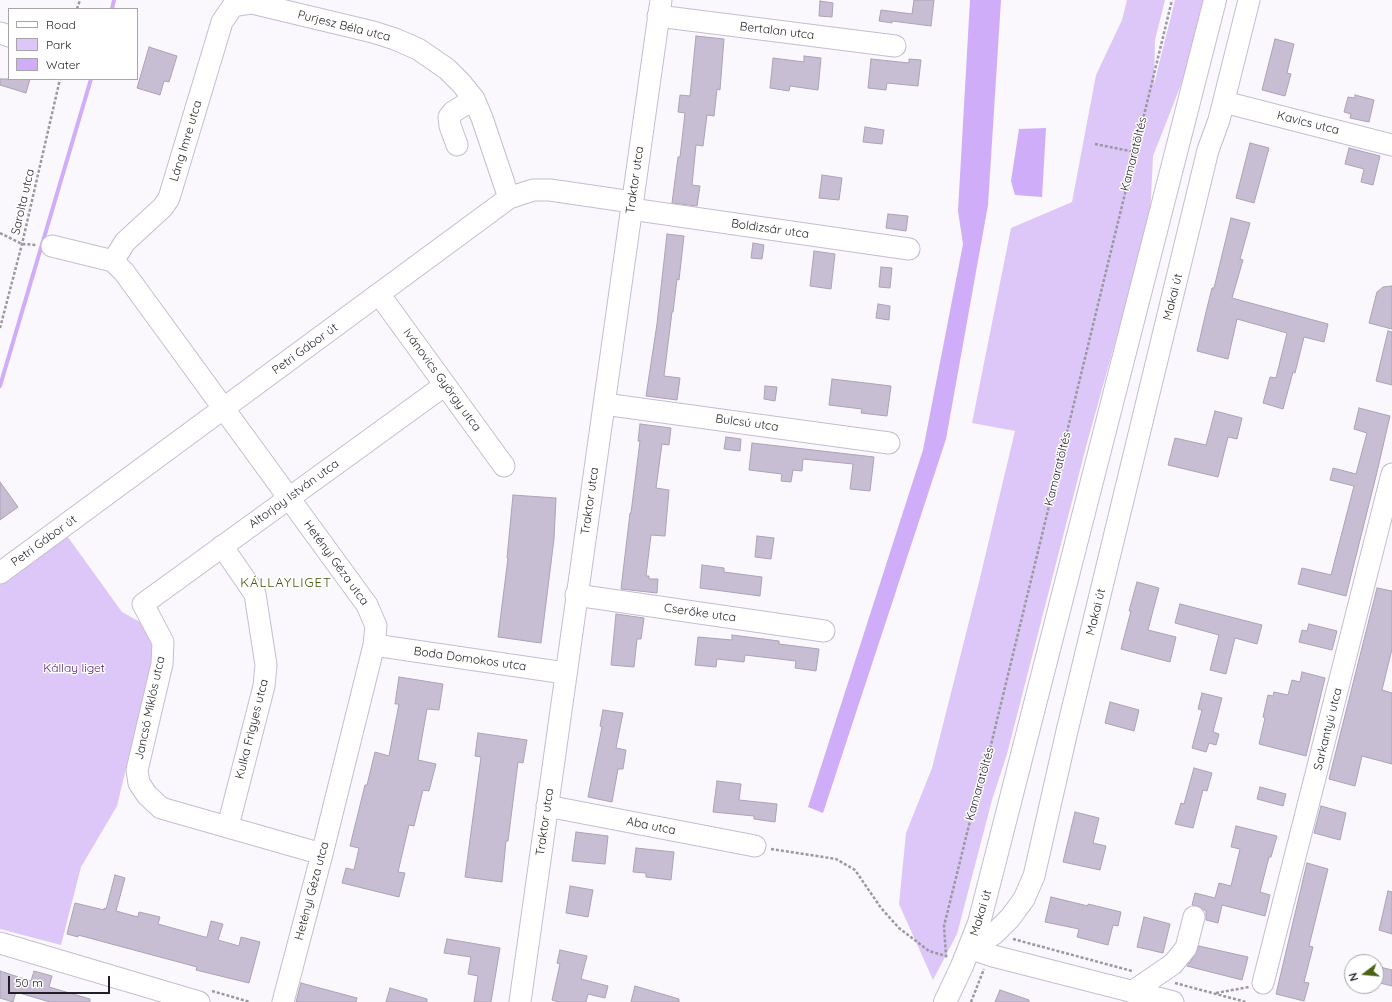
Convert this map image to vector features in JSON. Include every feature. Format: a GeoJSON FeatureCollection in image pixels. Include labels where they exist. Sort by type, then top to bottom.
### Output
{"type":"FeatureCollection","features":[{"type":"Feature","properties":{"kind":"main road","name":"Makai út"},"geometry":{"type":"LineString","coordinates":[[979,951],[980,923],[1215,0]]}},
{"type":"Feature","properties":{"kind":"main road"},"geometry":{"type":"LineString","coordinates":[[944,1002],[962,966],[979,951]]}},
{"type":"Feature","properties":{"kind":"street","name":"Makai út"},"geometry":{"type":"LineString","coordinates":[[979,951],[1010,918],[1024,899],[1034,876],[1067,731],[1208,150],[1224,102],[1250,0]]}},
{"type":"Feature","properties":{"kind":"street","name":"Purjesz Béla utca"},"geometry":{"type":"LineString","coordinates":[[233,6],[252,3],[373,32],[395,39],[418,49],[447,69],[474,99],[482,118],[509,198]]}},
{"type":"Feature","properties":{"kind":"street","name":"Láng Imre utca"},"geometry":{"type":"LineString","coordinates":[[113,261],[125,242],[164,207],[169,198],[222,22],[233,6]]}},
{"type":"Feature","properties":{"kind":"street","name":"Bertalan utca"},"geometry":{"type":"LineString","coordinates":[[660,8],[895,46]]}},
{"type":"Feature","properties":{"kind":"street","name":"Traktor utca"},"geometry":{"type":"LineString","coordinates":[[520,1002],[565,673],[660,8]]}},
{"type":"Feature","properties":{"kind":"street"},"geometry":{"type":"LineString","coordinates":[[457,145],[450,126],[449,117],[453,112],[474,99]]}},
{"type":"Feature","properties":{"kind":"street","name":"Kavics utca"},"geometry":{"type":"LineString","coordinates":[[1224,102],[1392,145]]}},
{"type":"Feature","properties":{"kind":"street"},"geometry":{"type":"LineString","coordinates":[[1179,142],[1208,150]]}},
{"type":"Feature","properties":{"kind":"street","name":"Petri Gábor út"},"geometry":{"type":"LineString","coordinates":[[0,573],[509,198],[533,190],[550,190],[632,205]]}},
{"type":"Feature","properties":{"kind":"street","name":"Boldizsár utca"},"geometry":{"type":"LineString","coordinates":[[632,205],[909,249]]}},
{"type":"Feature","properties":{"kind":"street"},"geometry":{"type":"LineString","coordinates":[[52,246],[113,261]]}},
{"type":"Feature","properties":{"kind":"street","name":"Hetényi Géza utca"},"geometry":{"type":"LineString","coordinates":[[113,261],[124,272],[367,605],[376,626],[374,646],[283,1002]]}},
{"type":"Feature","properties":{"kind":"street","name":"Ivánovics György utca"},"geometry":{"type":"LineString","coordinates":[[379,294],[504,466]]}},
{"type":"Feature","properties":{"kind":"street","name":"Altorjay István utca"},"geometry":{"type":"LineString","coordinates":[[143,604],[445,385]]}},
{"type":"Feature","properties":{"kind":"street","name":"Bulcsú utca"},"geometry":{"type":"LineString","coordinates":[[604,404],[889,443]]}},
{"type":"Feature","properties":{"kind":"street","name":"Sarkantyú utca"},"geometry":{"type":"LineString","coordinates":[[1263,983],[1392,474]]}},
{"type":"Feature","properties":{"kind":"street","name":"Kulka Frigyes utca"},"geometry":{"type":"LineString","coordinates":[[222,546],[255,594],[266,665],[264,686],[228,826]]}},
{"type":"Feature","properties":{"kind":"street","name":"Cserőke utca"},"geometry":{"type":"LineString","coordinates":[[576,595],[824,630]]}},
{"type":"Feature","properties":{"kind":"street","name":"Jancsó Miklós utca"},"geometry":{"type":"LineString","coordinates":[[143,604],[162,642],[162,664],[137,770],[139,783],[146,795],[161,808],[322,854]]}},
{"type":"Feature","properties":{"kind":"street","name":"Boda Domokos utca"},"geometry":{"type":"LineString","coordinates":[[374,646],[565,673]]}},
{"type":"Feature","properties":{"kind":"street","name":"Aba utca"},"geometry":{"type":"LineString","coordinates":[[547,806],[754,846]]}},
{"type":"Feature","properties":{"kind":"street"},"geometry":{"type":"LineString","coordinates":[[1132,992],[1173,964],[1186,948],[1194,917]]}},
{"type":"Feature","properties":{"kind":"street"},"geometry":{"type":"LineString","coordinates":[[0,942],[199,1002]]}},
{"type":"Feature","properties":{"kind":"street"},"geometry":{"type":"LineString","coordinates":[[979,951],[1173,1002]]}},
{"type":"Feature","properties":{"kind":"path","name":"Kamaratöltés"},"geometry":{"type":"LineString","coordinates":[[945,938],[944,926],[969,825],[984,775],[1172,0]]}},
{"type":"Feature","properties":{"kind":"path","name":"Sarolta utca"},"geometry":{"type":"LineString","coordinates":[[0,328],[22,244],[60,80]]}},
{"type":"Feature","properties":{"kind":"path"},"geometry":{"type":"LineString","coordinates":[[1095,144],[1135,152]]}},
{"type":"Feature","properties":{"kind":"path"},"geometry":{"type":"LineString","coordinates":[[0,233],[22,244]]}},
{"type":"Feature","properties":{"kind":"path"},"geometry":{"type":"LineString","coordinates":[[754,846],[836,859],[855,870],[881,908],[899,928],[930,951],[946,956]]}},
{"type":"Feature","properties":{"kind":"path"},"geometry":{"type":"LineString","coordinates":[[994,934],[1246,1002]]}},
{"type":"Feature","properties":{"kind":"path"},"geometry":{"type":"LineString","coordinates":[[971,1002],[984,968],[979,951]]}},
{"type":"Feature","properties":{"kind":"path"},"geometry":{"type":"LineString","coordinates":[[1213,993],[1242,989],[1263,983]]}},
{"type":"Feature","properties":{"kind":"green space"},"geometry":{"type":"Polygon","coordinates":[[[1127,0],[1165,0],[1155,40],[1154,84],[1175,0],[1204,0],[1184,77],[1153,156],[1150,217],[1087,443],[1007,754],[992,800],[957,934],[933,980],[899,904],[906,833],[932,768],[1015,431],[972,423],[1011,228],[1072,202],[1096,75],[1122,20],[1127,0]]]}},
{"type":"Feature","properties":{"kind":"green space","name":"Kállay liget"},"geometry":{"type":"Polygon","coordinates":[[[65,533],[122,612],[140,622],[155,647],[117,806],[81,867],[61,945],[0,929],[0,583],[65,533]]]}},
{"type":"Feature","properties":{"kind":"water"},"geometry":{"type":"Polygon","coordinates":[[[970,0],[1001,0],[988,205],[946,439],[823,813],[808,807],[923,450],[963,244],[958,211],[970,0]]]}},
{"type":"Feature","properties":{"kind":"water"},"geometry":{"type":"Polygon","coordinates":[[[1046,128],[1042,197],[1015,195],[1011,181],[1019,129],[1046,128]]]}},
{"type":"Feature","properties":{"kind":"building"},"geometry":{"type":"Polygon","coordinates":[[[914,0],[934,0],[931,26],[892,21],[892,23],[879,21],[881,10],[912,14],[914,0]]]}},
{"type":"Feature","properties":{"kind":"building"},"geometry":{"type":"Polygon","coordinates":[[[820,1],[833,3],[832,17],[819,16],[820,1]]]}},
{"type":"Feature","properties":{"kind":"building"},"geometry":{"type":"Polygon","coordinates":[[[696,36],[724,39],[720,90],[717,89],[714,116],[707,115],[703,146],[696,145],[692,185],[700,186],[697,206],[672,203],[678,157],[680,157],[685,113],[678,112],[680,95],[690,96],[696,36]]]}},
{"type":"Feature","properties":{"kind":"building"},"geometry":{"type":"Polygon","coordinates":[[[1275,39],[1294,44],[1287,73],[1291,74],[1285,96],[1262,90],[1275,39]]]}},
{"type":"Feature","properties":{"kind":"building"},"geometry":{"type":"Polygon","coordinates":[[[149,47],[177,56],[169,82],[164,81],[160,95],[137,88],[149,47]]]}},
{"type":"Feature","properties":{"kind":"building"},"geometry":{"type":"Polygon","coordinates":[[[804,56],[821,58],[818,90],[790,86],[789,91],[770,88],[773,58],[804,62],[804,56]]]}},
{"type":"Feature","properties":{"kind":"building"},"geometry":{"type":"Polygon","coordinates":[[[871,59],[909,63],[909,59],[921,60],[918,86],[887,83],[886,90],[868,88],[871,59]]]}},
{"type":"Feature","properties":{"kind":"building"},"geometry":{"type":"Polygon","coordinates":[[[0,79],[30,80],[26,93],[0,85],[0,79]]]}},
{"type":"Feature","properties":{"kind":"building"},"geometry":{"type":"Polygon","coordinates":[[[1355,95],[1374,100],[1369,122],[1350,118],[1351,114],[1344,112],[1348,97],[1355,98],[1355,95]]]}},
{"type":"Feature","properties":{"kind":"building"},"geometry":{"type":"Polygon","coordinates":[[[865,127],[884,130],[882,144],[863,142],[865,127]]]}},
{"type":"Feature","properties":{"kind":"building"},"geometry":{"type":"Polygon","coordinates":[[[1250,143],[1269,148],[1254,203],[1236,198],[1250,143]]]}},
{"type":"Feature","properties":{"kind":"building"},"geometry":{"type":"Polygon","coordinates":[[[1349,148],[1380,156],[1373,185],[1361,182],[1364,169],[1345,164],[1349,148]]]}},
{"type":"Feature","properties":{"kind":"building"},"geometry":{"type":"Polygon","coordinates":[[[822,175],[842,178],[839,200],[819,198],[822,175]]]}},
{"type":"Feature","properties":{"kind":"building"},"geometry":{"type":"Polygon","coordinates":[[[888,214],[908,216],[906,231],[886,228],[888,214]]]}},
{"type":"Feature","properties":{"kind":"building"},"geometry":{"type":"Polygon","coordinates":[[[1231,218],[1250,223],[1240,259],[1243,260],[1232,298],[1328,324],[1324,342],[1304,337],[1295,373],[1293,372],[1283,409],[1263,403],[1270,377],[1276,378],[1287,333],[1237,319],[1228,359],[1197,351],[1231,218]]]}},
{"type":"Feature","properties":{"kind":"building"},"geometry":{"type":"Polygon","coordinates":[[[667,234],[684,236],[679,280],[677,279],[664,376],[680,378],[677,400],[646,396],[657,324],[667,234]]]}},
{"type":"Feature","properties":{"kind":"building"},"geometry":{"type":"Polygon","coordinates":[[[753,243],[764,245],[762,259],[751,258],[753,243]]]}},
{"type":"Feature","properties":{"kind":"building"},"geometry":{"type":"Polygon","coordinates":[[[814,251],[835,254],[831,289],[810,286],[814,251]]]}},
{"type":"Feature","properties":{"kind":"building"},"geometry":{"type":"Polygon","coordinates":[[[881,267],[892,268],[890,288],[879,287],[881,267]]]}},
{"type":"Feature","properties":{"kind":"building"},"geometry":{"type":"Polygon","coordinates":[[[1392,286],[1392,329],[1369,323],[1377,292],[1383,287],[1392,286]]]}},
{"type":"Feature","properties":{"kind":"building"},"geometry":{"type":"Polygon","coordinates":[[[878,304],[890,306],[889,320],[876,318],[878,304]]]}},
{"type":"Feature","properties":{"kind":"building"},"geometry":{"type":"Polygon","coordinates":[[[1388,331],[1392,332],[1392,385],[1376,381],[1388,331]]]}},
{"type":"Feature","properties":{"kind":"building"},"geometry":{"type":"Polygon","coordinates":[[[832,379],[891,386],[887,416],[861,413],[862,409],[829,405],[832,379]]]}},
{"type":"Feature","properties":{"kind":"building"},"geometry":{"type":"Polygon","coordinates":[[[765,386],[777,387],[775,401],[764,399],[765,386]]]}},
{"type":"Feature","properties":{"kind":"building"},"geometry":{"type":"Polygon","coordinates":[[[1359,408],[1390,416],[1346,596],[1298,584],[1302,568],[1331,575],[1354,486],[1330,480],[1333,468],[1356,474],[1367,433],[1354,429],[1359,408]]]}},
{"type":"Feature","properties":{"kind":"building"},"geometry":{"type":"Polygon","coordinates":[[[1215,411],[1242,418],[1237,439],[1228,437],[1218,477],[1168,465],[1175,438],[1206,445],[1215,411]]]}},
{"type":"Feature","properties":{"kind":"building"},"geometry":{"type":"Polygon","coordinates":[[[640,424],[671,428],[669,445],[662,444],[656,488],[669,490],[665,536],[651,535],[646,576],[649,576],[649,579],[658,579],[657,593],[621,589],[640,441],[638,441],[640,424]]]}},
{"type":"Feature","properties":{"kind":"building"},"geometry":{"type":"Polygon","coordinates":[[[726,437],[741,439],[740,451],[724,449],[726,437]]]}},
{"type":"Feature","properties":{"kind":"building"},"geometry":{"type":"Polygon","coordinates":[[[752,443],[874,457],[870,491],[850,489],[853,464],[803,459],[802,471],[793,470],[791,482],[781,481],[782,474],[749,470],[752,443]]]}},
{"type":"Feature","properties":{"kind":"building"},"geometry":{"type":"Polygon","coordinates":[[[0,482],[18,507],[0,520],[0,482]]]}},
{"type":"Feature","properties":{"kind":"building"},"geometry":{"type":"Polygon","coordinates":[[[513,495],[556,498],[554,539],[541,643],[498,637],[508,558],[513,495]]]}},
{"type":"Feature","properties":{"kind":"building"},"geometry":{"type":"Polygon","coordinates":[[[757,536],[774,538],[771,559],[755,557],[757,536]]]}},
{"type":"Feature","properties":{"kind":"building"},"geometry":{"type":"Polygon","coordinates":[[[702,565],[724,568],[724,572],[762,577],[760,596],[700,588],[702,565]]]}},
{"type":"Feature","properties":{"kind":"building"},"geometry":{"type":"Polygon","coordinates":[[[1137,582],[1159,588],[1148,630],[1176,637],[1170,662],[1121,649],[1137,582]]]}},
{"type":"Feature","properties":{"kind":"building"},"geometry":{"type":"Polygon","coordinates":[[[1377,588],[1392,591],[1392,649],[1382,690],[1392,693],[1392,764],[1362,756],[1355,786],[1329,779],[1377,588]]]}},
{"type":"Feature","properties":{"kind":"building"},"geometry":{"type":"Polygon","coordinates":[[[1180,604],[1262,625],[1257,644],[1235,638],[1226,674],[1210,670],[1219,635],[1175,623],[1180,604]]]}},
{"type":"Feature","properties":{"kind":"building"},"geometry":{"type":"Polygon","coordinates":[[[616,614],[644,618],[641,639],[637,639],[634,667],[611,665],[616,614]]]}},
{"type":"Feature","properties":{"kind":"building"},"geometry":{"type":"Polygon","coordinates":[[[1309,624],[1337,631],[1332,650],[1299,642],[1302,630],[1307,631],[1309,624]]]}},
{"type":"Feature","properties":{"kind":"building"},"geometry":{"type":"Polygon","coordinates":[[[732,635],[779,641],[779,644],[819,649],[816,671],[795,668],[796,661],[745,655],[744,662],[717,659],[716,667],[695,665],[698,637],[732,640],[732,635]]]}},
{"type":"Feature","properties":{"kind":"building"},"geometry":{"type":"Polygon","coordinates":[[[1302,672],[1325,678],[1306,756],[1259,744],[1265,718],[1263,717],[1268,695],[1273,696],[1274,692],[1288,695],[1292,680],[1300,682],[1302,672]]]}},
{"type":"Feature","properties":{"kind":"building"},"geometry":{"type":"Polygon","coordinates":[[[399,677],[443,684],[439,710],[427,709],[418,760],[436,764],[429,791],[423,790],[414,826],[409,825],[398,872],[405,873],[399,897],[342,883],[346,868],[354,870],[359,848],[350,846],[375,752],[389,756],[399,704],[395,704],[399,677]]]}},
{"type":"Feature","properties":{"kind":"building"},"geometry":{"type":"Polygon","coordinates":[[[1202,693],[1222,698],[1213,732],[1219,734],[1216,745],[1209,743],[1206,752],[1192,748],[1202,710],[1198,709],[1202,693]]]}},
{"type":"Feature","properties":{"kind":"building"},"geometry":{"type":"Polygon","coordinates":[[[1110,702],[1139,710],[1134,731],[1105,723],[1110,702]]]}},
{"type":"Feature","properties":{"kind":"building"},"geometry":{"type":"Polygon","coordinates":[[[603,710],[623,713],[616,748],[626,750],[623,769],[618,769],[612,802],[588,797],[602,727],[600,726],[603,710]]]}},
{"type":"Feature","properties":{"kind":"building"},"geometry":{"type":"Polygon","coordinates":[[[478,733],[527,740],[523,763],[518,762],[508,841],[506,841],[502,882],[465,877],[481,757],[475,756],[478,733]]]}},
{"type":"Feature","properties":{"kind":"building"},"geometry":{"type":"Polygon","coordinates":[[[1194,768],[1212,773],[1207,791],[1203,790],[1193,828],[1175,824],[1181,803],[1184,804],[1194,768]]]}},
{"type":"Feature","properties":{"kind":"building"},"geometry":{"type":"Polygon","coordinates":[[[717,781],[741,784],[739,800],[777,804],[775,822],[754,819],[754,816],[713,812],[717,781]]]}},
{"type":"Feature","properties":{"kind":"building"},"geometry":{"type":"Polygon","coordinates":[[[1260,787],[1286,794],[1283,806],[1257,799],[1260,787]]]}},
{"type":"Feature","properties":{"kind":"building"},"geometry":{"type":"Polygon","coordinates":[[[1321,806],[1346,813],[1340,840],[1314,833],[1321,806]]]}},
{"type":"Feature","properties":{"kind":"building"},"geometry":{"type":"Polygon","coordinates":[[[1075,812],[1099,818],[1093,843],[1106,846],[1100,870],[1063,862],[1075,812]]]}},
{"type":"Feature","properties":{"kind":"building"},"geometry":{"type":"Polygon","coordinates":[[[1236,826],[1277,836],[1271,857],[1269,857],[1260,892],[1270,895],[1265,916],[1222,905],[1218,923],[1206,920],[1206,911],[1192,905],[1195,893],[1215,898],[1219,883],[1231,886],[1240,849],[1231,847],[1236,826]]]}},
{"type":"Feature","properties":{"kind":"building"},"geometry":{"type":"Polygon","coordinates":[[[576,832],[608,836],[605,864],[572,861],[576,832]]]}},
{"type":"Feature","properties":{"kind":"building"},"geometry":{"type":"Polygon","coordinates":[[[636,848],[674,852],[671,880],[646,877],[646,873],[633,872],[636,848]]]}},
{"type":"Feature","properties":{"kind":"building"},"geometry":{"type":"Polygon","coordinates":[[[1307,863],[1328,869],[1309,946],[1313,947],[1304,982],[1309,983],[1304,1001],[1276,994],[1307,863]]]}},
{"type":"Feature","properties":{"kind":"building"},"geometry":{"type":"Polygon","coordinates":[[[115,875],[125,878],[116,911],[138,917],[139,912],[160,917],[158,924],[205,937],[207,937],[211,921],[223,924],[218,940],[239,946],[241,937],[260,942],[249,983],[196,970],[197,967],[78,935],[78,937],[67,934],[75,903],[104,910],[104,908],[106,909],[115,875]]]}},
{"type":"Feature","properties":{"kind":"building"},"geometry":{"type":"Polygon","coordinates":[[[570,886],[593,890],[588,917],[566,913],[570,886]]]}},
{"type":"Feature","properties":{"kind":"building"},"geometry":{"type":"Polygon","coordinates":[[[1388,891],[1392,892],[1392,934],[1379,930],[1388,891]]]}},
{"type":"Feature","properties":{"kind":"building"},"geometry":{"type":"Polygon","coordinates":[[[1051,897],[1121,912],[1118,926],[1113,925],[1108,945],[1077,937],[1079,929],[1045,922],[1051,897]]]}},
{"type":"Feature","properties":{"kind":"building"},"geometry":{"type":"Polygon","coordinates":[[[1144,917],[1170,924],[1163,953],[1137,947],[1144,917]]]}},
{"type":"Feature","properties":{"kind":"building"},"geometry":{"type":"Polygon","coordinates":[[[447,939],[500,948],[491,1002],[474,1002],[478,976],[468,974],[471,957],[444,953],[447,939]]]}},
{"type":"Feature","properties":{"kind":"building"},"geometry":{"type":"Polygon","coordinates":[[[1199,946],[1248,957],[1242,980],[1187,966],[1195,955],[1199,946]]]}},
{"type":"Feature","properties":{"kind":"building"},"geometry":{"type":"Polygon","coordinates":[[[560,950],[587,956],[581,979],[608,986],[605,998],[588,994],[586,1002],[559,1002],[552,1000],[560,964],[557,963],[560,950]]]}},
{"type":"Feature","properties":{"kind":"building"},"geometry":{"type":"Polygon","coordinates":[[[1384,968],[1392,970],[1392,986],[1384,984],[1384,968]]]}},
{"type":"Feature","properties":{"kind":"building"},"geometry":{"type":"Polygon","coordinates":[[[0,971],[31,981],[34,971],[52,976],[49,987],[90,999],[90,1002],[50,1002],[16,992],[13,1002],[0,998],[0,971]]]}},
{"type":"Feature","properties":{"kind":"building"},"geometry":{"type":"Polygon","coordinates":[[[301,983],[357,998],[356,1002],[296,1002],[301,983]]]}},
{"type":"Feature","properties":{"kind":"building"},"geometry":{"type":"Polygon","coordinates":[[[635,986],[679,999],[679,1002],[631,1002],[635,986]]]}},
{"type":"Feature","properties":{"kind":"building"},"geometry":{"type":"Polygon","coordinates":[[[390,988],[427,999],[427,1002],[386,1002],[390,988]]]}},
{"type":"Feature","properties":{"kind":"building"},"geometry":{"type":"Polygon","coordinates":[[[1000,990],[1029,1000],[1029,1002],[995,1002],[1000,990]]]}},
{"type":"Feature","properties":{"kind":"waterway"},"geometry":{"type":"LineString","coordinates":[[112,8],[114,0]]}},
{"type":"Feature","properties":{"kind":"waterway"},"geometry":{"type":"LineString","coordinates":[[0,386],[91,80]]}},
{"type":"Feature","properties":{"kind":"district","name":"KÁLLAYLIGET"},"geometry":{"type":"Point","coordinates":[286,583]}}]}
